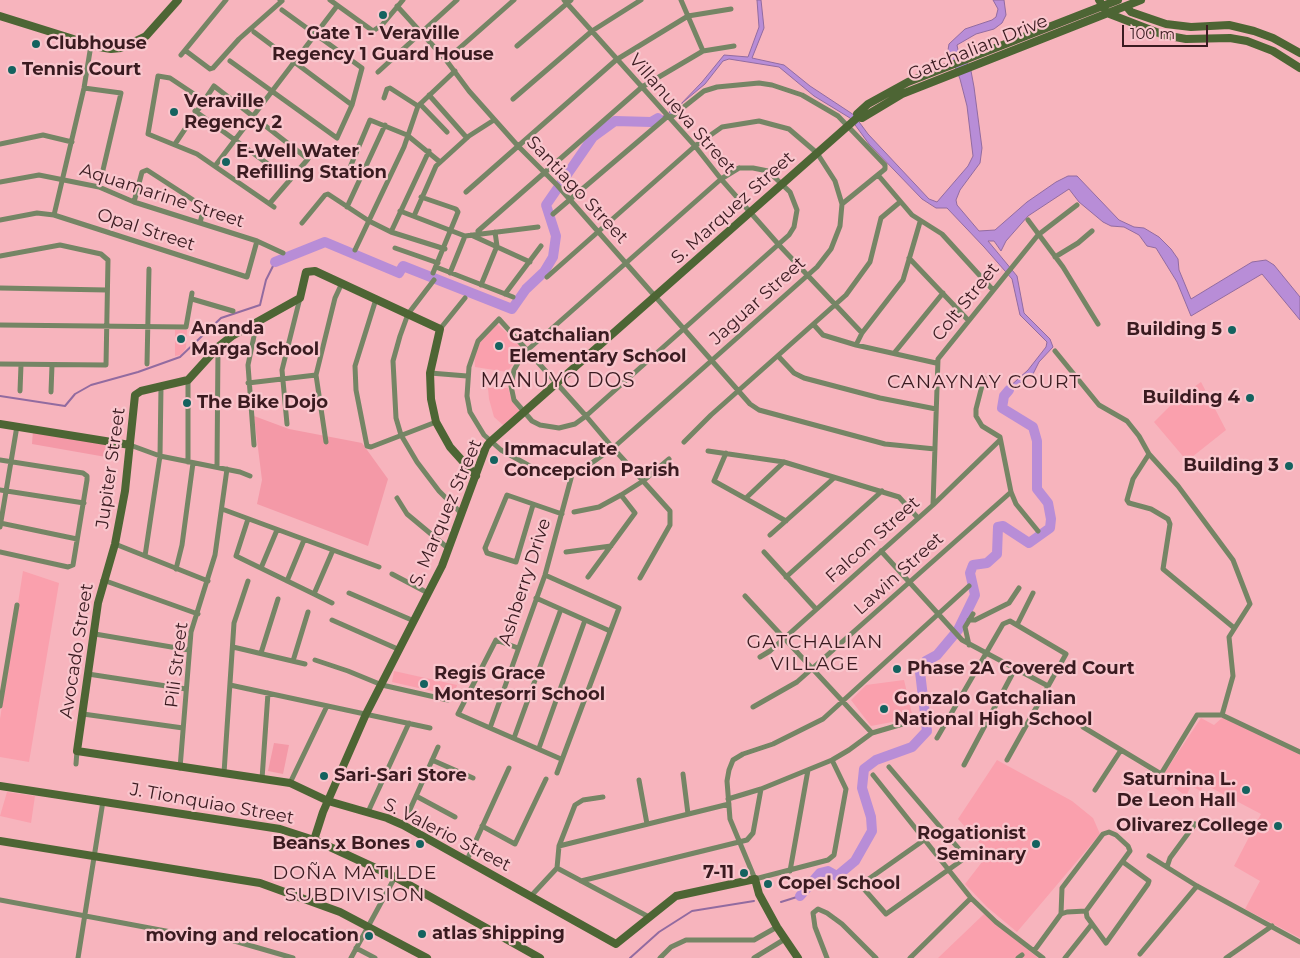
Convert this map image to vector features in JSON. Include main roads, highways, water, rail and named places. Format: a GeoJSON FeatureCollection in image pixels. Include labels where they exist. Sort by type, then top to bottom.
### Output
{"type":"FeatureCollection","features":[{"type":"Feature","properties":{"kind":"waterway"},"geometry":{"type":"LineString","coordinates":[[658,118],[665,116]]}},
{"type":"Feature","properties":{"kind":"waterway"},"geometry":{"type":"LineString","coordinates":[[275,262],[325,242],[399,273],[403,266],[512,309],[526,289],[544,272],[553,257],[556,236],[546,205],[593,137],[615,121],[651,122],[658,118]]}},
{"type":"Feature","properties":{"kind":"waterway"},"geometry":{"type":"LineString","coordinates":[[0,396],[65,406],[75,394],[91,385],[138,372],[180,357],[221,318],[260,305],[266,280],[275,262]]}},
{"type":"Feature","properties":{"kind":"waterway"},"geometry":{"type":"LineString","coordinates":[[800,896],[820,873],[828,871],[837,876],[855,861],[872,831],[871,817],[862,788],[864,769],[876,760],[912,747],[927,731],[920,672],[926,661],[937,655],[958,630],[975,595],[970,573],[973,565],[987,563],[997,554],[998,527],[1003,526],[1029,543],[1050,528],[1051,519],[1048,503],[1037,489],[1037,441],[1033,427],[1002,408],[1004,396],[1009,390]]}},
{"type":"Feature","properties":{"kind":"waterway"},"geometry":{"type":"LineString","coordinates":[[781,902],[800,896]]}},
{"type":"Feature","properties":{"kind":"waterway"},"geometry":{"type":"LineString","coordinates":[[630,958],[659,932],[692,911],[754,901]]}},
{"type":"Feature","properties":{"kind":"place","name":"Gate 1 - Veraville Regency 1 Guard House"},"geometry":{"type":"Point","coordinates":[383,15]}},
{"type":"Feature","properties":{"kind":"place","name":"Clubhouse"},"geometry":{"type":"Point","coordinates":[36,44]}},
{"type":"Feature","properties":{"kind":"place","name":"Tennis Court"},"geometry":{"type":"Point","coordinates":[12,70]}},
{"type":"Feature","properties":{"kind":"place","name":"Veraville Regency 2"},"geometry":{"type":"Point","coordinates":[174,112]}},
{"type":"Feature","properties":{"kind":"place","name":"E-Well Water Refilling Station"},"geometry":{"type":"Point","coordinates":[226,162]}},
{"type":"Feature","properties":{"kind":"place","name":"Building 5"},"geometry":{"type":"Point","coordinates":[1232,330]}},
{"type":"Feature","properties":{"kind":"place","name":"Ananda Marga School"},"geometry":{"type":"Point","coordinates":[181,339]}},
{"type":"Feature","properties":{"kind":"place","name":"Gatchalian Elementary School"},"geometry":{"type":"Point","coordinates":[499,346]}},
{"type":"Feature","properties":{"kind":"place","name":"Building 4"},"geometry":{"type":"Point","coordinates":[1250,398]}},
{"type":"Feature","properties":{"kind":"place","name":"The Bike Dojo"},"geometry":{"type":"Point","coordinates":[187,403]}},
{"type":"Feature","properties":{"kind":"place","name":"Immaculate Concepcion Parish"},"geometry":{"type":"Point","coordinates":[494,460]}},
{"type":"Feature","properties":{"kind":"place","name":"Building 3"},"geometry":{"type":"Point","coordinates":[1289,466]}},
{"type":"Feature","properties":{"kind":"place","name":"Phase 2A Covered Court"},"geometry":{"type":"Point","coordinates":[897,669]}},
{"type":"Feature","properties":{"kind":"place","name":"Regis Grace Montesorri School"},"geometry":{"type":"Point","coordinates":[424,684]}},
{"type":"Feature","properties":{"kind":"place","name":"Gonzalo Gatchalian National High School"},"geometry":{"type":"Point","coordinates":[884,709]}},
{"type":"Feature","properties":{"kind":"place","name":"Sari-Sari Store"},"geometry":{"type":"Point","coordinates":[324,776]}},
{"type":"Feature","properties":{"kind":"place","name":"Saturnina L. De Leon Hall"},"geometry":{"type":"Point","coordinates":[1246,790]}},
{"type":"Feature","properties":{"kind":"place","name":"Olivarez College"},"geometry":{"type":"Point","coordinates":[1278,826]}},
{"type":"Feature","properties":{"kind":"place","name":"Beans x Bones"},"geometry":{"type":"Point","coordinates":[420,844]}},
{"type":"Feature","properties":{"kind":"place","name":"Rogationist Seminary"},"geometry":{"type":"Point","coordinates":[1036,844]}},
{"type":"Feature","properties":{"kind":"place","name":"7-11"},"geometry":{"type":"Point","coordinates":[744,873]}},
{"type":"Feature","properties":{"kind":"place","name":"Copel School"},"geometry":{"type":"Point","coordinates":[768,884]}},
{"type":"Feature","properties":{"kind":"place","name":"atlas shipping"},"geometry":{"type":"Point","coordinates":[422,934]}},
{"type":"Feature","properties":{"kind":"place","name":"moving and relocation"},"geometry":{"type":"Point","coordinates":[369,936]}},
{"type":"Feature","properties":{"kind":"district","name":"MANUYO DOS"},"geometry":{"type":"Point","coordinates":[558,381]}},
{"type":"Feature","properties":{"kind":"district","name":"CANAYNAY COURT"},"geometry":{"type":"Point","coordinates":[984,382]}},
{"type":"Feature","properties":{"kind":"district","name":"GATCHALIAN VILLAGE"},"geometry":{"type":"Point","coordinates":[815,653]}},
{"type":"Feature","properties":{"kind":"district","name":"DOÑA MATILDE SUBDIVISION"},"geometry":{"type":"Point","coordinates":[355,884]}}]}
